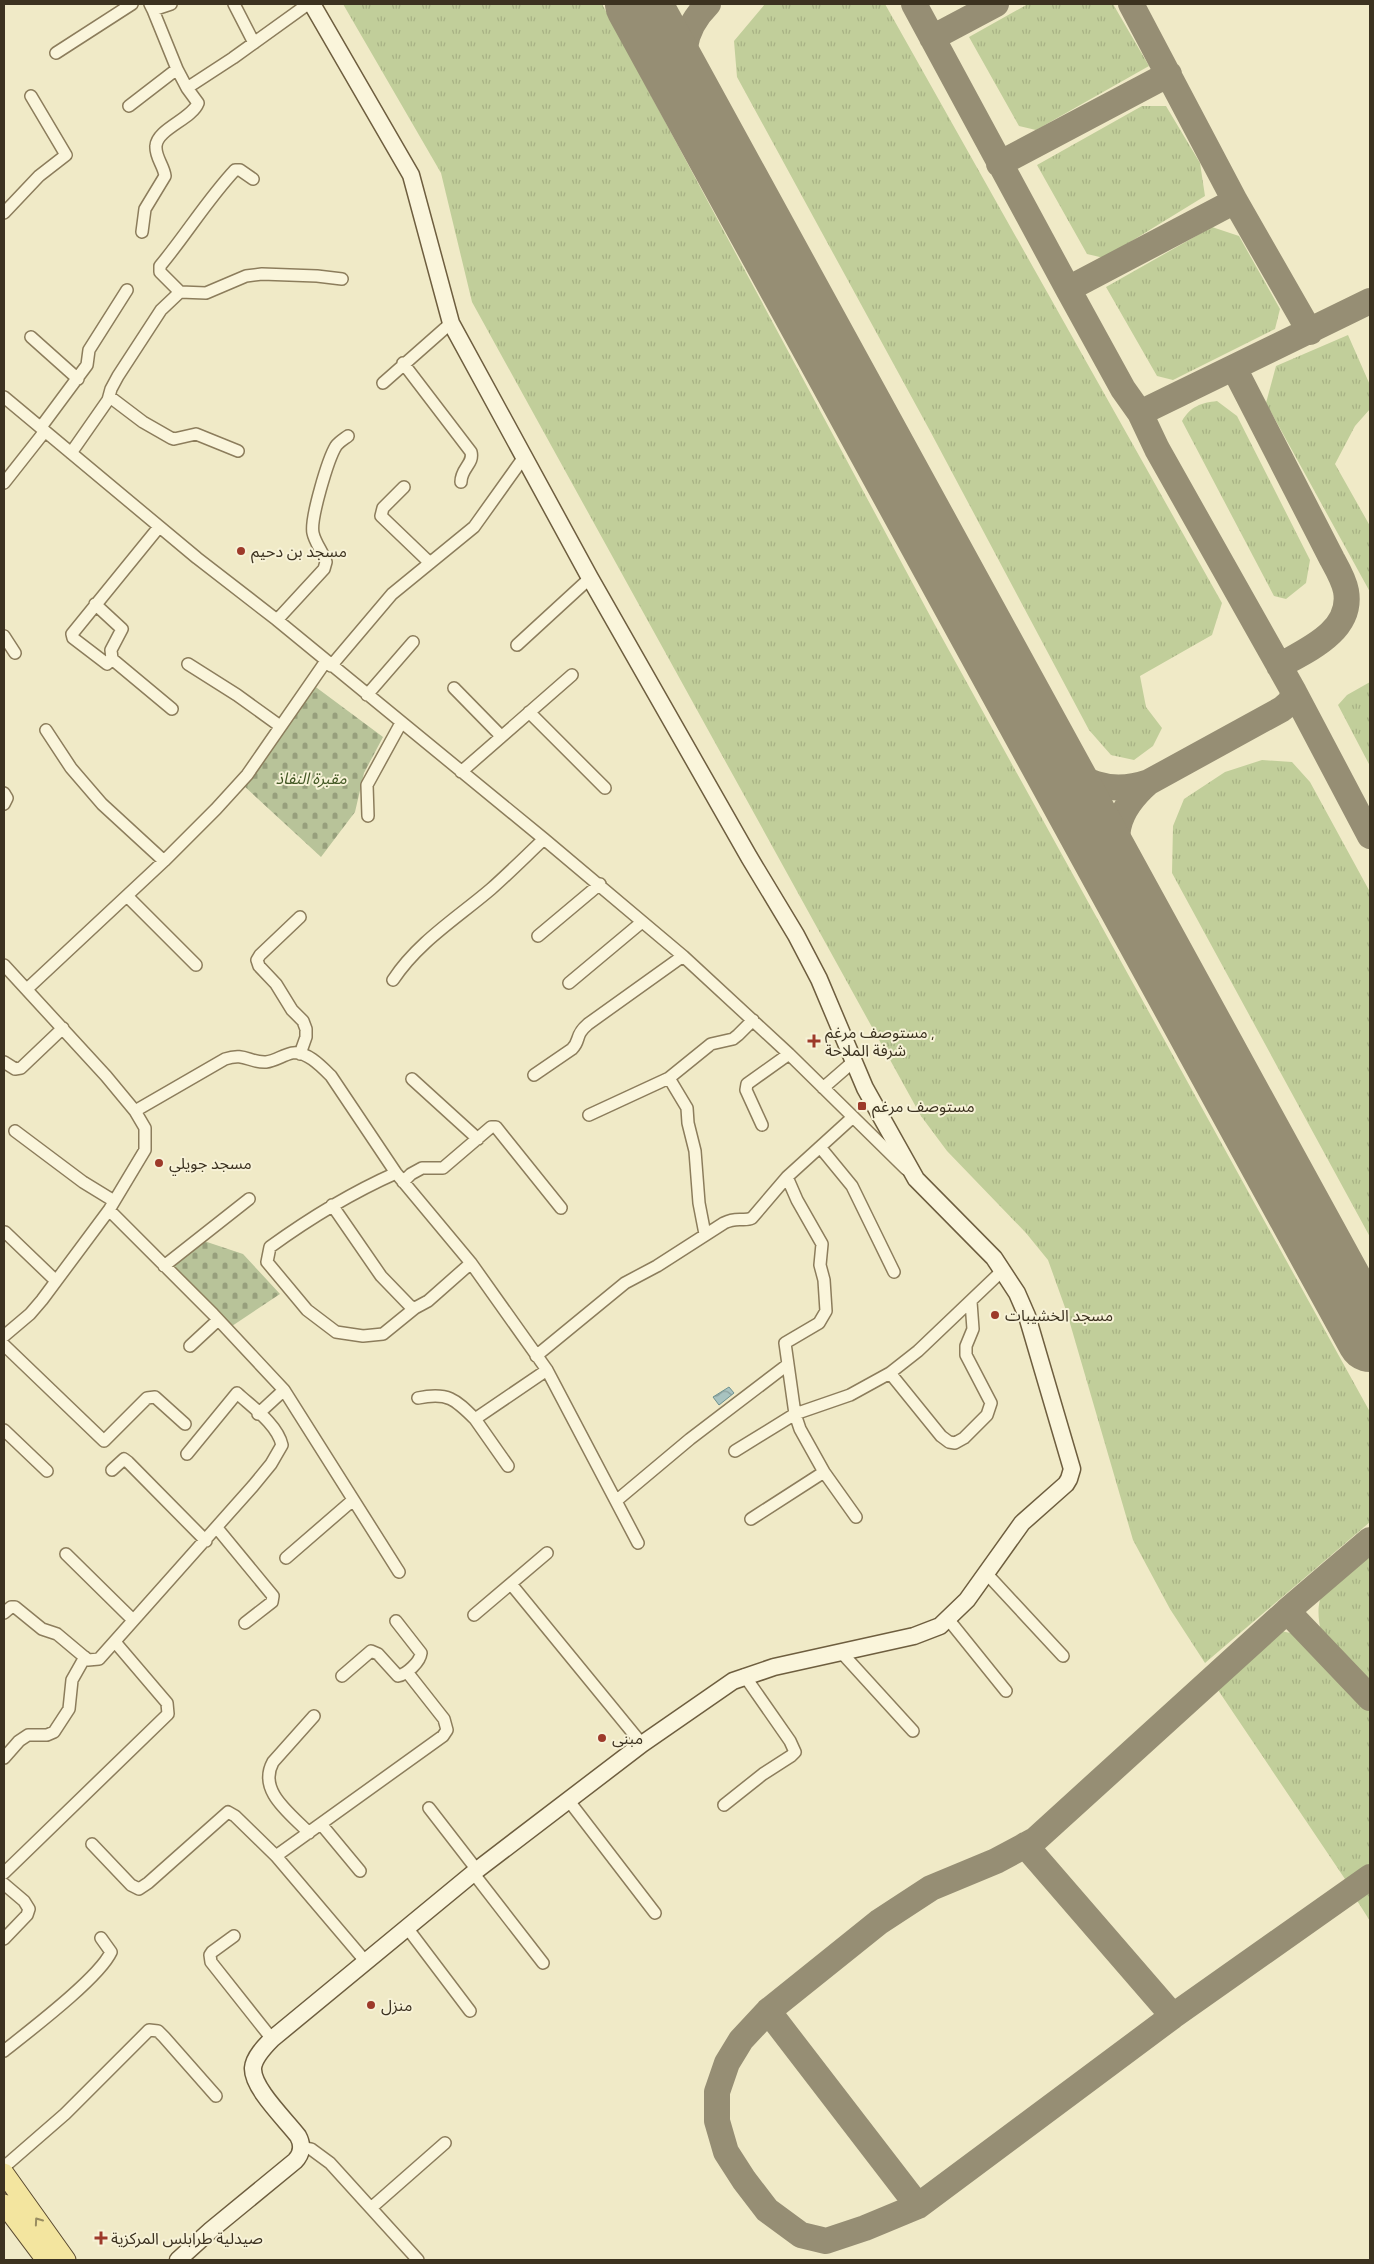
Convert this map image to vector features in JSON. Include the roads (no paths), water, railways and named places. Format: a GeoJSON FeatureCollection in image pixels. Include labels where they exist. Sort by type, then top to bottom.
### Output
{"type":"FeatureCollection","features":[{"type":"Feature","properties":{"kind":"main road"},"geometry":{"type":"LineString","coordinates":[[178,2260],[211,2230],[295,2161],[300,2154],[302,2147],[298,2136],[254,2078],[254,2064],[272,2039],[476,1872],[642,1744],[709,1696],[744,1675],[914,1636],[940,1626],[967,1600],[1022,1523],[1066,1484],[1070,1479],[1072,1469],[1027,1316],[1017,1293],[1002,1270],[976,1238],[916,1179],[865,1088],[819,980],[796,935],[749,857],[590,578],[451,322],[411,175],[310,4]]}},
{"type":"Feature","properties":{"kind":"main road"},"geometry":{"type":"LineString","coordinates":[[4,2173],[66,2260]]}},
{"type":"Feature","properties":{"kind":"main road"},"geometry":{"type":"LineString","coordinates":[[4,2204],[46,2260]]}},
{"type":"Feature","properties":{"kind":"street"},"geometry":{"type":"LineString","coordinates":[[56,53],[132,4]]}},
{"type":"Feature","properties":{"kind":"street"},"geometry":{"type":"LineString","coordinates":[[142,232],[145,209],[165,176],[156,151],[156,143],[194,110],[198,102],[187,88],[177,70],[152,7],[171,4]]}},
{"type":"Feature","properties":{"kind":"street"},"geometry":{"type":"LineString","coordinates":[[234,4],[254,43]]}},
{"type":"Feature","properties":{"kind":"street"},"geometry":{"type":"LineString","coordinates":[[187,88],[310,4]]}},
{"type":"Feature","properties":{"kind":"street"},"geometry":{"type":"LineString","coordinates":[[129,106],[177,70]]}},
{"type":"Feature","properties":{"kind":"street"},"geometry":{"type":"LineString","coordinates":[[4,213],[40,176],[66,156],[31,96]]}},
{"type":"Feature","properties":{"kind":"street"},"geometry":{"type":"LineString","coordinates":[[254,179],[240,170],[234,172],[216,192],[160,266],[160,272],[180,292],[206,293],[246,276],[262,274],[342,279]]}},
{"type":"Feature","properties":{"kind":"street"},"geometry":{"type":"LineString","coordinates":[[4,483],[87,365],[89,350],[127,290]]}},
{"type":"Feature","properties":{"kind":"street"},"geometry":{"type":"LineString","coordinates":[[71,453],[110,397],[118,376],[161,310],[180,292]]}},
{"type":"Feature","properties":{"kind":"street"},"geometry":{"type":"LineString","coordinates":[[383,383],[403,363],[451,322]]}},
{"type":"Feature","properties":{"kind":"street"},"geometry":{"type":"LineString","coordinates":[[31,337],[78,379]]}},
{"type":"Feature","properties":{"kind":"street"},"geometry":{"type":"LineString","coordinates":[[403,363],[471,452],[471,461],[462,472],[461,482]]}},
{"type":"Feature","properties":{"kind":"street"},"geometry":{"type":"LineString","coordinates":[[4,397],[159,527],[600,884],[753,1020],[916,1179]]}},
{"type":"Feature","properties":{"kind":"street"},"geometry":{"type":"LineString","coordinates":[[110,397],[143,422],[171,438],[178,439],[196,434],[238,452]]}},
{"type":"Feature","properties":{"kind":"street"},"geometry":{"type":"LineString","coordinates":[[276,620],[324,569],[326,562],[313,534],[313,520],[324,476],[334,451],[338,444],[348,436]]}},
{"type":"Feature","properties":{"kind":"street"},"geometry":{"type":"LineString","coordinates":[[27,990],[164,861],[216,809],[247,775],[280,726],[329,664],[392,594],[474,528],[524,457]]}},
{"type":"Feature","properties":{"kind":"street"},"geometry":{"type":"LineString","coordinates":[[404,487],[383,508],[381,516],[430,563]]}},
{"type":"Feature","properties":{"kind":"street"},"geometry":{"type":"LineString","coordinates":[[112,659],[107,664],[104,664],[73,638],[72,634],[74,629],[159,527]]}},
{"type":"Feature","properties":{"kind":"street"},"geometry":{"type":"LineString","coordinates":[[517,645],[590,578]]}},
{"type":"Feature","properties":{"kind":"street"},"geometry":{"type":"LineString","coordinates":[[95,604],[122,629],[111,650],[112,659],[172,709]]}},
{"type":"Feature","properties":{"kind":"street"},"geometry":{"type":"LineString","coordinates":[[4,636],[15,653]]}},
{"type":"Feature","properties":{"kind":"street"},"geometry":{"type":"LineString","coordinates":[[367,695],[413,642]]}},
{"type":"Feature","properties":{"kind":"street"},"geometry":{"type":"LineString","coordinates":[[188,664],[237,694],[280,726]]}},
{"type":"Feature","properties":{"kind":"street"},"geometry":{"type":"LineString","coordinates":[[461,772],[572,675]]}},
{"type":"Feature","properties":{"kind":"street"},"geometry":{"type":"LineString","coordinates":[[454,688],[500,736]]}},
{"type":"Feature","properties":{"kind":"street"},"geometry":{"type":"LineString","coordinates":[[529,712],[605,788]]}},
{"type":"Feature","properties":{"kind":"street"},"geometry":{"type":"LineString","coordinates":[[368,816],[367,785],[401,723]]}},
{"type":"Feature","properties":{"kind":"street"},"geometry":{"type":"LineString","coordinates":[[46,730],[71,768],[102,804],[164,861]]}},
{"type":"Feature","properties":{"kind":"street"},"geometry":{"type":"LineString","coordinates":[[4,793],[7,798],[4,804]]}},
{"type":"Feature","properties":{"kind":"street"},"geometry":{"type":"LineString","coordinates":[[393,980],[405,961],[491,889],[544,839]]}},
{"type":"Feature","properties":{"kind":"street"},"geometry":{"type":"LineString","coordinates":[[538,936],[600,884]]}},
{"type":"Feature","properties":{"kind":"street"},"geometry":{"type":"LineString","coordinates":[[127,896],[196,965]]}},
{"type":"Feature","properties":{"kind":"street"},"geometry":{"type":"LineString","coordinates":[[300,918],[257,960],[259,966],[276,984],[292,1010],[303,1021],[306,1037],[300,1054]]}},
{"type":"Feature","properties":{"kind":"street"},"geometry":{"type":"LineString","coordinates":[[569,983],[642,922]]}},
{"type":"Feature","properties":{"kind":"street"},"geometry":{"type":"LineString","coordinates":[[534,1075],[572,1049],[576,1044],[578,1034],[588,1024],[683,956]]}},
{"type":"Feature","properties":{"kind":"street"},"geometry":{"type":"LineString","coordinates":[[4,965],[63,1028],[135,1111],[145,1128],[145,1150],[112,1206],[30,1314],[4,1336]]}},
{"type":"Feature","properties":{"kind":"street"},"geometry":{"type":"LineString","coordinates":[[589,1115],[669,1078],[711,1044],[733,1039],[753,1020]]}},
{"type":"Feature","properties":{"kind":"street"},"geometry":{"type":"LineString","coordinates":[[4,1062],[15,1069],[21,1068],[63,1028]]}},
{"type":"Feature","properties":{"kind":"street"},"geometry":{"type":"LineString","coordinates":[[135,1111],[235,1055],[266,1062],[294,1053],[300,1054],[321,1066],[331,1076],[399,1178],[471,1263],[547,1370],[638,1543]]}},
{"type":"Feature","properties":{"kind":"street"},"geometry":{"type":"LineString","coordinates":[[762,1125],[746,1090],[747,1084],[789,1054]]}},
{"type":"Feature","properties":{"kind":"street"},"geometry":{"type":"LineString","coordinates":[[823,1088],[854,1061]]}},
{"type":"Feature","properties":{"kind":"street"},"geometry":{"type":"LineString","coordinates":[[669,1078],[687,1108],[688,1123],[695,1151],[699,1203],[705,1234]]}},
{"type":"Feature","properties":{"kind":"street"},"geometry":{"type":"LineString","coordinates":[[412,1079],[478,1139]]}},
{"type":"Feature","properties":{"kind":"street"},"geometry":{"type":"LineString","coordinates":[[536,1356],[625,1283],[657,1266],[705,1234],[732,1219],[749,1220],[787,1176],[853,1117]]}},
{"type":"Feature","properties":{"kind":"street"},"geometry":{"type":"LineString","coordinates":[[471,1263],[428,1301],[415,1308],[383,1334],[363,1336],[336,1332],[307,1310],[268,1262],[270,1247],[310,1218],[359,1190],[411,1174],[422,1168],[442,1168],[491,1127],[499,1129],[561,1208]]}},
{"type":"Feature","properties":{"kind":"street"},"geometry":{"type":"LineString","coordinates":[[15,1130],[112,1206],[164,1266],[284,1390],[399,1572]]}},
{"type":"Feature","properties":{"kind":"street"},"geometry":{"type":"LineString","coordinates":[[820,1147],[852,1186],[894,1272]]}},
{"type":"Feature","properties":{"kind":"street"},"geometry":{"type":"LineString","coordinates":[[787,1176],[797,1200],[822,1244],[820,1265],[824,1280],[826,1310],[819,1323],[786,1343],[787,1365],[795,1414],[808,1446],[824,1472],[856,1516]]}},
{"type":"Feature","properties":{"kind":"street"},"geometry":{"type":"LineString","coordinates":[[164,1266],[249,1199]]}},
{"type":"Feature","properties":{"kind":"street"},"geometry":{"type":"LineString","coordinates":[[332,1205],[381,1276],[410,1306],[415,1308]]}},
{"type":"Feature","properties":{"kind":"street"},"geometry":{"type":"LineString","coordinates":[[5,1232],[56,1281]]}},
{"type":"Feature","properties":{"kind":"street"},"geometry":{"type":"LineString","coordinates":[[735,1451],[795,1414],[850,1395],[890,1373],[918,1351],[971,1302],[1002,1270]]}},
{"type":"Feature","properties":{"kind":"street"},"geometry":{"type":"LineString","coordinates":[[890,1373],[941,1436],[949,1442],[955,1443],[964,1438],[987,1415],[990,1403],[966,1355],[966,1346],[973,1329],[971,1302]]}},
{"type":"Feature","properties":{"kind":"street"},"geometry":{"type":"LineString","coordinates":[[190,1346],[218,1320]]}},
{"type":"Feature","properties":{"kind":"street"},"geometry":{"type":"LineString","coordinates":[[4,1345],[104,1441],[148,1398],[155,1397],[185,1424]]}},
{"type":"Feature","properties":{"kind":"street"},"geometry":{"type":"LineString","coordinates":[[616,1501],[690,1439],[787,1365]]}},
{"type":"Feature","properties":{"kind":"street"},"geometry":{"type":"LineString","coordinates":[[475,1419],[547,1370]]}},
{"type":"Feature","properties":{"kind":"street"},"geometry":{"type":"LineString","coordinates":[[258,1414],[284,1390]]}},
{"type":"Feature","properties":{"kind":"street"},"geometry":{"type":"LineString","coordinates":[[4,1613],[11,1607],[15,1607],[42,1629],[57,1634],[85,1657],[94,1661],[99,1659],[206,1541],[280,1450],[282,1445],[278,1434],[237,1393],[188,1454]]}},
{"type":"Feature","properties":{"kind":"street"},"geometry":{"type":"LineString","coordinates":[[418,1398],[435,1394],[455,1400],[475,1419],[508,1466]]}},
{"type":"Feature","properties":{"kind":"street"},"geometry":{"type":"LineString","coordinates":[[4,1430],[47,1471]]}},
{"type":"Feature","properties":{"kind":"street"},"geometry":{"type":"LineString","coordinates":[[112,1470],[121,1460],[126,1460],[206,1541]]}},
{"type":"Feature","properties":{"kind":"street"},"geometry":{"type":"LineString","coordinates":[[752,1519],[824,1472]]}},
{"type":"Feature","properties":{"kind":"street"},"geometry":{"type":"LineString","coordinates":[[286,1558],[353,1500]]}},
{"type":"Feature","properties":{"kind":"street"},"geometry":{"type":"LineString","coordinates":[[217,1528],[273,1596],[272,1602],[246,1623]]}},
{"type":"Feature","properties":{"kind":"street"},"geometry":{"type":"LineString","coordinates":[[474,1615],[547,1553]]}},
{"type":"Feature","properties":{"kind":"street"},"geometry":{"type":"LineString","coordinates":[[66,1554],[133,1620]]}},
{"type":"Feature","properties":{"kind":"street"},"geometry":{"type":"LineString","coordinates":[[986,1573],[1063,1656]]}},
{"type":"Feature","properties":{"kind":"street"},"geometry":{"type":"LineString","coordinates":[[511,1584],[642,1744]]}},
{"type":"Feature","properties":{"kind":"street"},"geometry":{"type":"LineString","coordinates":[[948,1620],[1006,1691]]}},
{"type":"Feature","properties":{"kind":"street"},"geometry":{"type":"LineString","coordinates":[[342,1676],[371,1651],[378,1654],[398,1676],[407,1672],[420,1658],[421,1653],[396,1621]]}},
{"type":"Feature","properties":{"kind":"street"},"geometry":{"type":"LineString","coordinates":[[4,1873],[168,1714],[167,1703],[115,1642]]}},
{"type":"Feature","properties":{"kind":"street"},"geometry":{"type":"LineString","coordinates":[[841,1652],[913,1731]]}},
{"type":"Feature","properties":{"kind":"street"},"geometry":{"type":"LineString","coordinates":[[4,1758],[19,1740],[28,1735],[47,1735],[54,1732],[69,1709],[72,1680],[85,1657]]}},
{"type":"Feature","properties":{"kind":"street"},"geometry":{"type":"LineString","coordinates":[[276,1856],[443,1736],[447,1730],[444,1719],[407,1672]]}},
{"type":"Feature","properties":{"kind":"street"},"geometry":{"type":"LineString","coordinates":[[724,1805],[748,1784],[795,1752],[790,1741],[744,1675]]}},
{"type":"Feature","properties":{"kind":"street"},"geometry":{"type":"LineString","coordinates":[[309,1833],[275,1797],[268,1779],[269,1770],[273,1762],[314,1716]]}},
{"type":"Feature","properties":{"kind":"street"},"geometry":{"type":"LineString","coordinates":[[569,1801],[655,1913]]}},
{"type":"Feature","properties":{"kind":"street"},"geometry":{"type":"LineString","coordinates":[[429,1808],[543,1963]]}},
{"type":"Feature","properties":{"kind":"street"},"geometry":{"type":"LineString","coordinates":[[92,1844],[131,1885],[139,1889],[144,1887],[228,1812],[235,1816],[276,1856],[366,1962]]}},
{"type":"Feature","properties":{"kind":"street"},"geometry":{"type":"LineString","coordinates":[[322,1824],[360,1871]]}},
{"type":"Feature","properties":{"kind":"street"},"geometry":{"type":"LineString","coordinates":[[4,1884],[24,1901],[29,1909],[27,1915],[4,1937]]}},
{"type":"Feature","properties":{"kind":"street"},"geometry":{"type":"LineString","coordinates":[[408,1929],[470,2011]]}},
{"type":"Feature","properties":{"kind":"street"},"geometry":{"type":"LineString","coordinates":[[234,1936],[212,1952],[210,1962],[272,2039]]}},
{"type":"Feature","properties":{"kind":"street"},"geometry":{"type":"LineString","coordinates":[[4,2050],[43,2019],[103,1965],[112,1952],[101,1938]]}},
{"type":"Feature","properties":{"kind":"street"},"geometry":{"type":"LineString","coordinates":[[4,2167],[65,2114],[149,2030],[158,2031],[216,2096]]}},
{"type":"Feature","properties":{"kind":"street"},"geometry":{"type":"LineString","coordinates":[[370,2208],[445,2143]]}},
{"type":"Feature","properties":{"kind":"street"},"geometry":{"type":"LineString","coordinates":[[302,2147],[311,2149],[322,2156],[418,2260]]}},
{"type":"Feature","properties":{"kind":"water"},"geometry":{"type":"Polygon","coordinates":[[[729,1387],[734,1393],[719,1405],[713,1397],[729,1387]]]}},
{"type":"Feature","properties":{"kind":"place","name":"مسجد بن دحيم"},"geometry":{"type":"Point","coordinates":[241,551]}},
{"type":"Feature","properties":{"kind":"place","name":"مستوصف مرغم , شرفة الملاحة"},"geometry":{"type":"Point","coordinates":[814,1041]}},
{"type":"Feature","properties":{"kind":"place","name":"مستوصف مرغم"},"geometry":{"type":"Point","coordinates":[862,1106]}},
{"type":"Feature","properties":{"kind":"place","name":"مسجد جويلي"},"geometry":{"type":"Point","coordinates":[159,1163]}},
{"type":"Feature","properties":{"kind":"place","name":"مسجد الخشيبات"},"geometry":{"type":"Point","coordinates":[995,1315]}},
{"type":"Feature","properties":{"kind":"place","name":"مبنى"},"geometry":{"type":"Point","coordinates":[602,1738]}},
{"type":"Feature","properties":{"kind":"place","name":"منزل"},"geometry":{"type":"Point","coordinates":[371,2005]}},
{"type":"Feature","properties":{"kind":"place","name":"صيدلية طرابلس المركزية"},"geometry":{"type":"Point","coordinates":[101,2238]}},
{"type":"Feature","properties":{"kind":"park label","name":"مقبرة النفاذ"},"geometry":{"type":"Point","coordinates":[311,778]}}]}
